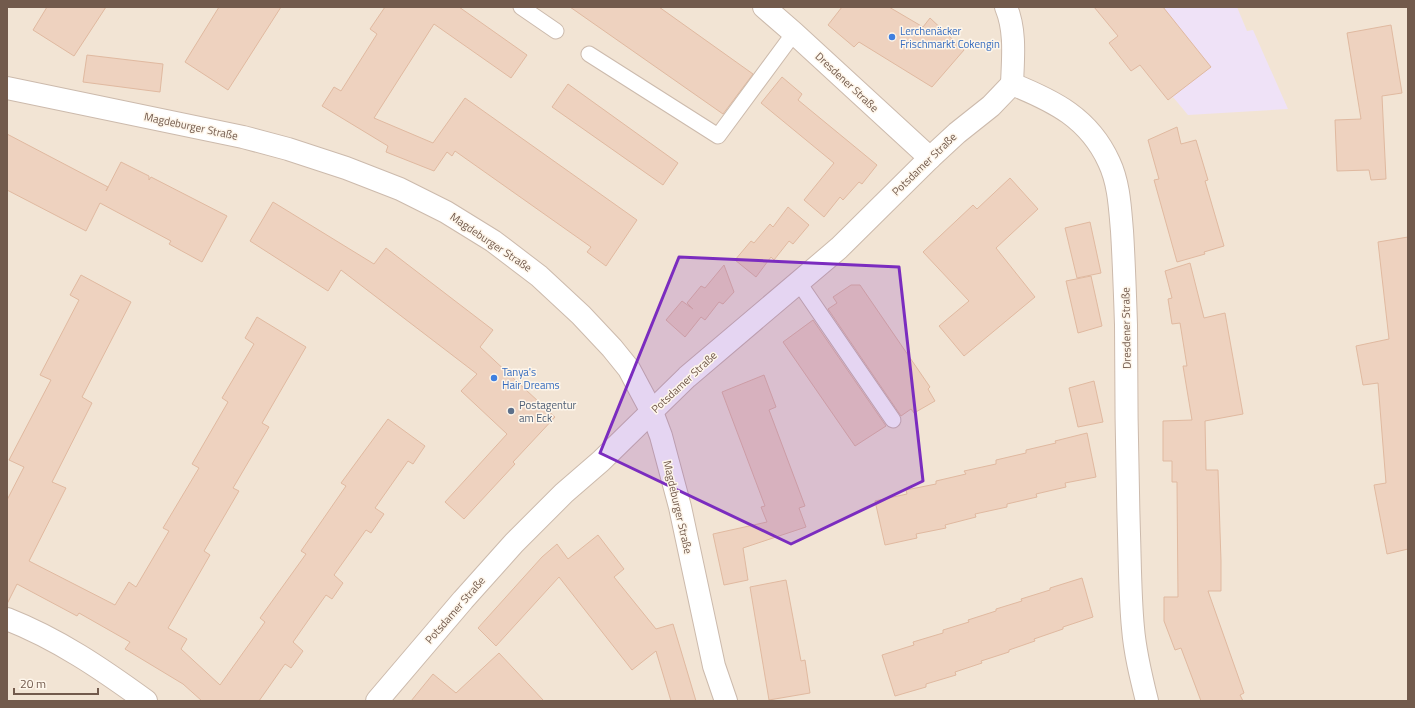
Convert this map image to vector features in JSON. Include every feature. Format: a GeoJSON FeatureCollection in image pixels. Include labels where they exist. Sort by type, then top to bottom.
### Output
{"type":"FeatureCollection","features":[{"type":"Feature","properties":{"kind":"street","name":"Dresdener Straße"},"geometry":{"type":"LineString","coordinates":[[764,7],[794,32],[930,158]]}},
{"type":"Feature","properties":{"kind":"street"},"geometry":{"type":"LineString","coordinates":[[1006,7],[1010,18],[1013,42],[1012,84]]}},
{"type":"Feature","properties":{"kind":"street","name":"Dresdener Straße"},"geometry":{"type":"LineString","coordinates":[[1012,84],[1043,96],[1082,123],[1098,141],[1110,162],[1116,182],[1120,205],[1125,280],[1130,593],[1138,666],[1147,701]]}},
{"type":"Feature","properties":{"kind":"street","name":"Potsdamer Straße"},"geometry":{"type":"LineString","coordinates":[[377,701],[514,543],[564,493],[601,461],[686,377],[839,248],[930,158],[957,133],[991,106],[1012,84]]}},
{"type":"Feature","properties":{"kind":"street","name":"Magdeburger Straße"},"geometry":{"type":"LineString","coordinates":[[7,88],[235,135],[288,149],[346,168],[386,184],[446,212],[493,241],[539,276],[581,315],[612,348],[629,369],[652,412],[661,436],[680,507],[714,666],[726,701]]}},
{"type":"Feature","properties":{"kind":"street"},"geometry":{"type":"LineString","coordinates":[[7,619],[47,637],[77,654],[146,701]]}},
{"type":"Feature","properties":{"kind":"lane"},"geometry":{"type":"LineString","coordinates":[[521,7],[556,32]]}},
{"type":"Feature","properties":{"kind":"lane"},"geometry":{"type":"LineString","coordinates":[[589,54],[718,136],[794,32]]}},
{"type":"Feature","properties":{"kind":"lane"},"geometry":{"type":"LineString","coordinates":[[798,284],[892,420]]}},
{"type":"Feature","properties":{"kind":"highlighted area"},"geometry":{"type":"Polygon","coordinates":[[[679,257],[899,267],[923,481],[791,544],[600,453],[679,257]]]}},
{"type":"Feature","properties":{"kind":"shaded area"},"geometry":{"type":"Polygon","coordinates":[[[9,7],[1408,7],[1408,701],[7,701],[7,12],[9,7]]]}},
{"type":"Feature","properties":{"kind":"shaded area"},"geometry":{"type":"Polygon","coordinates":[[[1094,7],[1237,7],[1247,31],[1253,30],[1288,109],[1188,115],[1173,97],[1168,100],[1140,65],[1131,71],[1109,43],[1118,36],[1094,7]]]}},
{"type":"Feature","properties":{"kind":"building"},"geometry":{"type":"Polygon","coordinates":[[[47,7],[106,7],[74,56],[33,30],[47,7]]]}},
{"type":"Feature","properties":{"kind":"building"},"geometry":{"type":"Polygon","coordinates":[[[219,7],[281,7],[228,90],[185,62],[219,7]]]}},
{"type":"Feature","properties":{"kind":"building"},"geometry":{"type":"Polygon","coordinates":[[[385,7],[459,7],[527,55],[511,78],[434,24],[374,118],[433,143],[465,98],[637,220],[606,266],[587,252],[591,247],[455,151],[452,156],[447,152],[434,171],[386,152],[388,146],[322,106],[334,87],[341,91],[377,34],[370,29],[385,7]]]}},
{"type":"Feature","properties":{"kind":"building"},"geometry":{"type":"Polygon","coordinates":[[[570,7],[659,7],[753,74],[723,114],[570,7]]]}},
{"type":"Feature","properties":{"kind":"building"},"geometry":{"type":"Polygon","coordinates":[[[842,7],[889,7],[923,27],[930,18],[964,50],[932,87],[859,42],[854,47],[828,25],[842,7]]]}},
{"type":"Feature","properties":{"kind":"building"},"geometry":{"type":"Polygon","coordinates":[[[1094,7],[1163,7],[1211,67],[1168,100],[1140,65],[1131,71],[1109,43],[1118,36],[1094,7]]]}},
{"type":"Feature","properties":{"kind":"building"},"geometry":{"type":"Polygon","coordinates":[[[1391,25],[1402,93],[1382,96],[1386,179],[1371,180],[1369,170],[1337,171],[1335,120],[1361,119],[1347,33],[1391,25]]]}},
{"type":"Feature","properties":{"kind":"building"},"geometry":{"type":"Polygon","coordinates":[[[87,55],[163,64],[160,92],[83,82],[87,55]]]}},
{"type":"Feature","properties":{"kind":"building"},"geometry":{"type":"Polygon","coordinates":[[[782,77],[802,94],[798,100],[877,165],[862,184],[859,182],[843,200],[840,197],[824,217],[804,200],[834,163],[761,103],[782,77]]]}},
{"type":"Feature","properties":{"kind":"building"},"geometry":{"type":"Polygon","coordinates":[[[568,84],[678,163],[663,185],[552,107],[568,84]]]}},
{"type":"Feature","properties":{"kind":"building"},"geometry":{"type":"Polygon","coordinates":[[[1177,127],[1181,144],[1196,140],[1208,180],[1205,181],[1224,246],[1204,252],[1205,254],[1177,262],[1154,180],[1159,179],[1148,140],[1177,127]]]}},
{"type":"Feature","properties":{"kind":"building"},"geometry":{"type":"Polygon","coordinates":[[[7,134],[108,187],[106,191],[121,162],[149,176],[149,180],[151,177],[227,216],[202,262],[169,244],[171,241],[100,203],[86,231],[7,190],[7,134]]]}},
{"type":"Feature","properties":{"kind":"building"},"geometry":{"type":"Polygon","coordinates":[[[1010,178],[1038,209],[996,248],[1035,297],[964,356],[939,326],[969,301],[923,252],[973,205],[977,209],[1010,178]]]}},
{"type":"Feature","properties":{"kind":"building"},"geometry":{"type":"Polygon","coordinates":[[[273,202],[374,264],[386,248],[493,330],[480,347],[555,417],[513,462],[515,464],[464,519],[445,502],[507,434],[461,391],[477,374],[341,270],[328,291],[250,241],[273,202]]]}},
{"type":"Feature","properties":{"kind":"building"},"geometry":{"type":"Polygon","coordinates":[[[788,207],[809,225],[793,244],[789,241],[774,260],[771,257],[756,277],[735,260],[751,241],[754,243],[770,224],[773,227],[788,207]]]}},
{"type":"Feature","properties":{"kind":"building"},"geometry":{"type":"Polygon","coordinates":[[[1090,222],[1101,273],[1077,278],[1065,228],[1090,222]]]}},
{"type":"Feature","properties":{"kind":"building"},"geometry":{"type":"Polygon","coordinates":[[[1408,237],[1408,549],[1387,554],[1374,485],[1386,483],[1378,383],[1363,385],[1356,346],[1389,339],[1378,242],[1408,237]]]}},
{"type":"Feature","properties":{"kind":"building"},"geometry":{"type":"Polygon","coordinates":[[[1190,263],[1204,318],[1225,313],[1243,414],[1205,421],[1206,470],[1218,470],[1221,561],[1221,591],[1208,591],[1244,693],[1240,695],[1243,701],[1201,701],[1181,648],[1175,650],[1164,621],[1164,597],[1178,597],[1177,482],[1172,482],[1172,461],[1163,461],[1163,421],[1192,420],[1183,366],[1187,366],[1180,323],[1172,324],[1168,299],[1172,298],[1165,271],[1190,263]]]}},
{"type":"Feature","properties":{"kind":"building"},"geometry":{"type":"Polygon","coordinates":[[[724,265],[734,292],[723,304],[719,302],[705,320],[701,317],[685,337],[666,320],[682,301],[693,309],[687,303],[701,286],[705,288],[724,265]]]}},
{"type":"Feature","properties":{"kind":"building"},"geometry":{"type":"Polygon","coordinates":[[[81,275],[131,302],[82,397],[92,403],[52,482],[66,488],[29,561],[115,605],[129,582],[136,587],[169,531],[163,528],[199,468],[192,464],[228,402],[222,398],[254,344],[245,338],[257,317],[306,347],[262,423],[269,427],[233,488],[239,491],[204,551],[210,555],[168,628],[187,639],[181,649],[220,685],[265,622],[260,618],[306,554],[301,551],[346,486],[341,483],[388,419],[425,446],[413,464],[408,461],[375,508],[384,514],[371,533],[366,530],[334,575],[343,583],[332,599],[326,595],[293,642],[303,651],[291,668],[285,664],[259,701],[202,701],[183,684],[125,649],[130,642],[79,613],[77,616],[17,584],[7,604],[7,500],[24,467],[9,460],[51,380],[40,375],[79,300],[70,295],[81,275]]]}},
{"type":"Feature","properties":{"kind":"building"},"geometry":{"type":"Polygon","coordinates":[[[1091,276],[1102,326],[1078,333],[1066,281],[1091,276]]]}},
{"type":"Feature","properties":{"kind":"building"},"geometry":{"type":"Polygon","coordinates":[[[851,285],[860,285],[930,387],[928,389],[935,401],[914,413],[911,409],[901,416],[828,309],[837,303],[833,297],[851,285]]]}},
{"type":"Feature","properties":{"kind":"building"},"geometry":{"type":"Polygon","coordinates":[[[813,320],[886,426],[855,446],[783,342],[813,320]]]}},
{"type":"Feature","properties":{"kind":"building"},"geometry":{"type":"Polygon","coordinates":[[[764,375],[776,407],[769,410],[805,506],[799,508],[806,527],[743,548],[748,580],[724,585],[713,534],[767,522],[761,507],[765,506],[722,392],[764,375]]]}},
{"type":"Feature","properties":{"kind":"building"},"geometry":{"type":"Polygon","coordinates":[[[1094,381],[1103,422],[1078,427],[1069,388],[1094,381]]]}},
{"type":"Feature","properties":{"kind":"building"},"geometry":{"type":"Polygon","coordinates":[[[1087,433],[1096,477],[1065,483],[1066,487],[1036,494],[1037,497],[1007,504],[1007,507],[975,514],[976,517],[945,525],[946,528],[916,534],[917,538],[885,545],[875,501],[907,494],[906,490],[936,484],[936,481],[966,474],[964,471],[996,464],[996,460],[1026,453],[1026,450],[1056,443],[1055,441],[1087,433]]]}},
{"type":"Feature","properties":{"kind":"building"},"geometry":{"type":"Polygon","coordinates":[[[598,535],[624,569],[614,577],[656,629],[673,624],[696,701],[671,701],[656,651],[632,670],[559,577],[496,646],[478,628],[542,557],[557,544],[568,559],[598,535]]]}},
{"type":"Feature","properties":{"kind":"building"},"geometry":{"type":"Polygon","coordinates":[[[1082,578],[1093,617],[1063,627],[1063,629],[1034,639],[1035,641],[1009,650],[1009,652],[981,661],[982,663],[955,672],[956,675],[926,684],[926,687],[895,696],[882,655],[914,645],[913,642],[943,633],[943,630],[969,622],[968,620],[996,611],[996,609],[1022,601],[1021,599],[1082,578]]]}},
{"type":"Feature","properties":{"kind":"building"},"geometry":{"type":"Polygon","coordinates":[[[786,580],[801,661],[805,660],[810,693],[769,700],[750,587],[786,580]]]}},
{"type":"Feature","properties":{"kind":"building"},"geometry":{"type":"Polygon","coordinates":[[[499,653],[544,701],[411,701],[433,674],[456,693],[499,653]]]}},
{"type":"Feature","properties":{"kind":"place","name":"Lerchenäcker Frischmarkt Cokengin"},"geometry":{"type":"Point","coordinates":[892,37]}},
{"type":"Feature","properties":{"kind":"place","name":"Tanya's Hair Dreams"},"geometry":{"type":"Point","coordinates":[494,378]}},
{"type":"Feature","properties":{"kind":"place","name":"Postagentur am Eck"},"geometry":{"type":"Point","coordinates":[511,411]}}]}
